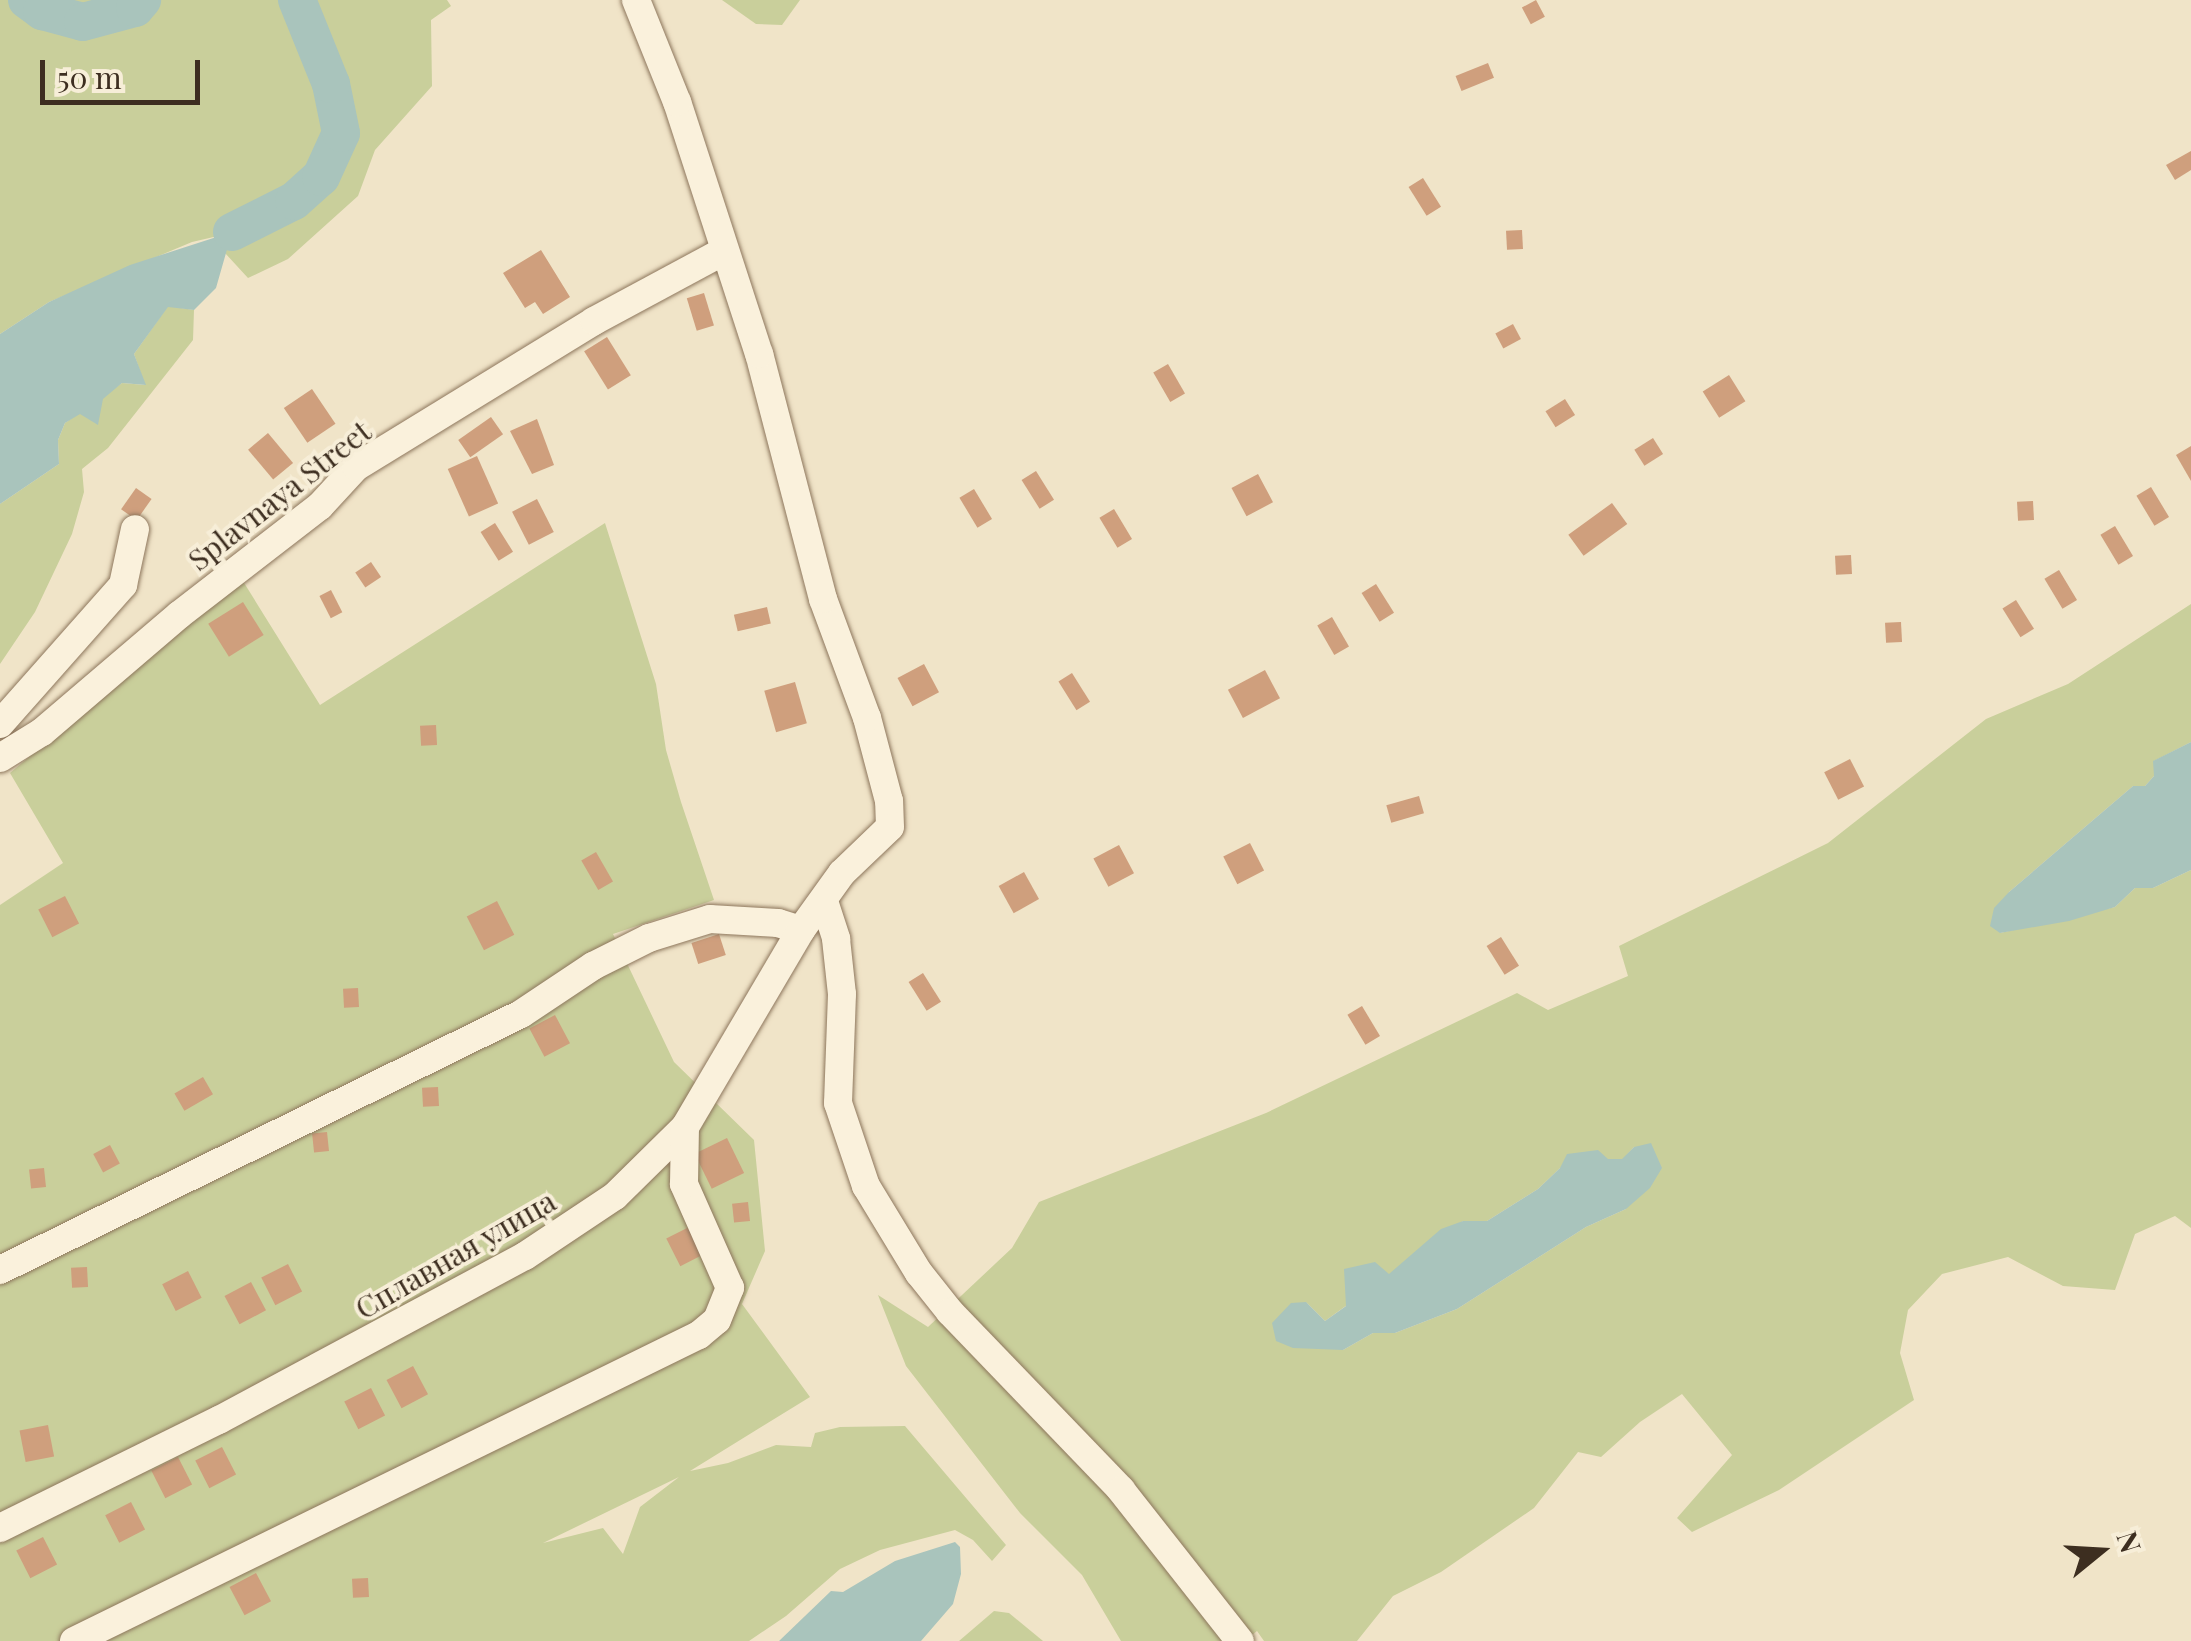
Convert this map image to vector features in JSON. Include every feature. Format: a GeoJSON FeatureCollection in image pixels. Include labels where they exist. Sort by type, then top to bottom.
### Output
{"type":"FeatureCollection","features":[{"type":"Feature","properties":{"kind":"street","name":"Сплавная улица"},"geometry":{"type":"LineString","coordinates":[[0,1528],[219,1420],[526,1256],[615,1196],[685,1127],[801,930],[842,873],[890,826],[889,802],[868,718],[823,599],[759,354],[722,252],[678,102],[636,0]]}},
{"type":"Feature","properties":{"kind":"street","name":"Splavnaya Street"},"geometry":{"type":"LineString","coordinates":[[0,758],[42,732],[207,592],[320,506],[356,467],[594,321],[722,252]]}},
{"type":"Feature","properties":{"kind":"street"},"geometry":{"type":"LineString","coordinates":[[0,724],[123,585],[135,529]]}},
{"type":"Feature","properties":{"kind":"street"},"geometry":{"type":"LineString","coordinates":[[824,901],[836,939],[842,994],[838,1104],[866,1186],[919,1273],[950,1312],[1121,1490],[1240,1641]]}},
{"type":"Feature","properties":{"kind":"street"},"geometry":{"type":"LineString","coordinates":[[0,1270],[521,1014],[593,966],[648,938],[710,919],[778,923],[801,930]]}},
{"type":"Feature","properties":{"kind":"street"},"geometry":{"type":"LineString","coordinates":[[74,1641],[573,1400],[708,1327],[726,1305],[730,1288],[684,1184],[685,1127]]}},
{"type":"Feature","properties":{"kind":"green space"},"geometry":{"type":"Polygon","coordinates":[[[0,0],[447,0],[451,6],[431,20],[432,86],[375,150],[358,196],[288,259],[248,278],[225,253],[231,233],[192,242],[49,302],[0,334],[0,0]]]}},
{"type":"Feature","properties":{"kind":"green space"},"geometry":{"type":"Polygon","coordinates":[[[722,0],[800,0],[782,25],[756,24],[722,0]]]}},
{"type":"Feature","properties":{"kind":"green space"},"geometry":{"type":"Polygon","coordinates":[[[168,306],[194,310],[193,340],[108,448],[82,469],[84,492],[72,534],[35,612],[0,664],[0,504],[59,464],[58,440],[65,423],[122,383],[145,385],[134,354],[168,306]]]}},
{"type":"Feature","properties":{"kind":"green space"},"geometry":{"type":"Polygon","coordinates":[[[605,523],[656,684],[666,750],[681,802],[714,900],[613,934],[674,1062],[754,1140],[765,1251],[742,1304],[810,1397],[690,1471],[728,1463],[776,1445],[811,1447],[815,1433],[840,1427],[905,1426],[1006,1545],[992,1561],[973,1540],[955,1530],[880,1550],[840,1569],[786,1616],[749,1641],[0,1641],[0,905],[63,863],[10,773],[241,578],[320,705],[605,523]],[[679,1477],[543,1543],[603,1528],[623,1554],[640,1507],[679,1477]]]}},
{"type":"Feature","properties":{"kind":"green space"},"geometry":{"type":"Polygon","coordinates":[[[2191,604],[2191,742],[2154,761],[2154,776],[2145,786],[2133,786],[2009,892],[2000,933],[2115,907],[2135,888],[2153,888],[2191,870],[2191,1228],[2175,1216],[2135,1234],[2115,1290],[2063,1286],[2008,1257],[1942,1274],[1908,1310],[1900,1353],[1914,1400],[1779,1490],[1692,1532],[1677,1518],[1732,1455],[1682,1394],[1640,1422],[1601,1457],[1578,1452],[1534,1508],[1441,1572],[1393,1596],[1357,1641],[1264,1641],[1257,1631],[1245,1641],[1121,1641],[1082,1575],[1020,1513],[906,1366],[878,1295],[928,1327],[1012,1248],[1039,1202],[1266,1113],[1517,993],[1548,1010],[1628,976],[1619,946],[1828,843],[1986,719],[2068,684],[2191,604]],[[1634,1147],[1623,1159],[1560,1168],[1538,1189],[1487,1221],[1463,1221],[1325,1321],[1306,1302],[1343,1350],[1373,1333],[1395,1333],[1457,1309],[1586,1227],[1626,1209],[1634,1147]]]}},
{"type":"Feature","properties":{"kind":"green space"},"geometry":{"type":"Polygon","coordinates":[[[994,1611],[1009,1613],[1043,1641],[959,1641],[994,1611]]]}},
{"type":"Feature","properties":{"kind":"water"},"geometry":{"type":"Polygon","coordinates":[[[232,232],[216,288],[194,310],[168,307],[134,354],[146,385],[122,383],[103,399],[98,425],[80,414],[65,423],[58,440],[59,464],[0,504],[0,334],[49,302],[130,265],[232,232]]]}},
{"type":"Feature","properties":{"kind":"water"},"geometry":{"type":"Polygon","coordinates":[[[2191,742],[2191,870],[2153,888],[2135,888],[2115,907],[2069,921],[2000,933],[1990,926],[1994,908],[2009,892],[2133,786],[2145,786],[2154,776],[2153,761],[2191,742]]]}},
{"type":"Feature","properties":{"kind":"water"},"geometry":{"type":"Polygon","coordinates":[[[1651,1143],[1662,1168],[1650,1188],[1626,1209],[1586,1227],[1457,1309],[1395,1333],[1373,1333],[1343,1350],[1293,1348],[1276,1341],[1272,1323],[1291,1303],[1306,1302],[1325,1321],[1346,1306],[1344,1269],[1375,1262],[1389,1274],[1441,1229],[1463,1221],[1487,1221],[1538,1189],[1560,1168],[1567,1154],[1598,1150],[1608,1159],[1622,1159],[1634,1147],[1651,1143]]]}},
{"type":"Feature","properties":{"kind":"water"},"geometry":{"type":"Polygon","coordinates":[[[955,1542],[960,1547],[961,1574],[953,1604],[921,1641],[779,1641],[831,1591],[843,1592],[895,1561],[955,1542]]]}},
{"type":"Feature","properties":{"kind":"building"},"geometry":{"type":"Polygon","coordinates":[[[1536,0],[1545,17],[1531,24],[1522,8],[1536,0]]]}},
{"type":"Feature","properties":{"kind":"building"},"geometry":{"type":"Polygon","coordinates":[[[1488,63],[1494,78],[1462,91],[1456,76],[1488,63]]]}},
{"type":"Feature","properties":{"kind":"building"},"geometry":{"type":"Polygon","coordinates":[[[2191,151],[2191,170],[2175,180],[2166,165],[2191,151]]]}},
{"type":"Feature","properties":{"kind":"building"},"geometry":{"type":"Polygon","coordinates":[[[1423,178],[1441,207],[1427,216],[1409,187],[1423,178]]]}},
{"type":"Feature","properties":{"kind":"building"},"geometry":{"type":"Polygon","coordinates":[[[1522,230],[1523,249],[1507,250],[1506,231],[1522,230]]]}},
{"type":"Feature","properties":{"kind":"building"},"geometry":{"type":"Polygon","coordinates":[[[541,250],[570,297],[543,314],[535,302],[525,308],[503,273],[541,250]]]}},
{"type":"Feature","properties":{"kind":"building"},"geometry":{"type":"Polygon","coordinates":[[[704,293],[714,326],[697,331],[687,298],[704,293]]]}},
{"type":"Feature","properties":{"kind":"building"},"geometry":{"type":"Polygon","coordinates":[[[1513,324],[1521,339],[1503,348],[1495,333],[1513,324]]]}},
{"type":"Feature","properties":{"kind":"building"},"geometry":{"type":"Polygon","coordinates":[[[607,337],[631,375],[608,389],[584,351],[607,337]]]}},
{"type":"Feature","properties":{"kind":"building"},"geometry":{"type":"Polygon","coordinates":[[[1168,364],[1185,393],[1170,402],[1153,372],[1168,364]]]}},
{"type":"Feature","properties":{"kind":"building"},"geometry":{"type":"Polygon","coordinates":[[[1729,375],[1745,401],[1719,418],[1703,391],[1729,375]]]}},
{"type":"Feature","properties":{"kind":"building"},"geometry":{"type":"Polygon","coordinates":[[[312,389],[335,424],[307,443],[284,408],[312,389]]]}},
{"type":"Feature","properties":{"kind":"building"},"geometry":{"type":"Polygon","coordinates":[[[1565,399],[1575,415],[1556,427],[1545,411],[1565,399]]]}},
{"type":"Feature","properties":{"kind":"building"},"geometry":{"type":"Polygon","coordinates":[[[491,417],[503,434],[470,457],[458,440],[491,417]]]}},
{"type":"Feature","properties":{"kind":"building"},"geometry":{"type":"Polygon","coordinates":[[[537,419],[554,465],[532,474],[510,431],[537,419]]]}},
{"type":"Feature","properties":{"kind":"building"},"geometry":{"type":"Polygon","coordinates":[[[268,433],[293,463],[273,480],[248,450],[268,433]]]}},
{"type":"Feature","properties":{"kind":"building"},"geometry":{"type":"Polygon","coordinates":[[[1653,438],[1663,454],[1644,466],[1634,450],[1653,438]]]}},
{"type":"Feature","properties":{"kind":"building"},"geometry":{"type":"Polygon","coordinates":[[[2191,446],[2191,481],[2176,455],[2191,446]]]}},
{"type":"Feature","properties":{"kind":"building"},"geometry":{"type":"Polygon","coordinates":[[[477,456],[498,504],[469,517],[448,469],[477,456]]]}},
{"type":"Feature","properties":{"kind":"building"},"geometry":{"type":"Polygon","coordinates":[[[1036,471],[1054,500],[1040,509],[1022,480],[1036,471]]]}},
{"type":"Feature","properties":{"kind":"building"},"geometry":{"type":"Polygon","coordinates":[[[1258,474],[1273,502],[1247,516],[1232,488],[1258,474]]]}},
{"type":"Feature","properties":{"kind":"building"},"geometry":{"type":"Polygon","coordinates":[[[2151,487],[2169,517],[2154,526],[2136,496],[2151,487]]]}},
{"type":"Feature","properties":{"kind":"building"},"geometry":{"type":"Polygon","coordinates":[[[136,488],[152,499],[137,520],[121,509],[136,488]]]}},
{"type":"Feature","properties":{"kind":"building"},"geometry":{"type":"Polygon","coordinates":[[[974,489],[992,519],[977,528],[959,498],[974,489]]]}},
{"type":"Feature","properties":{"kind":"building"},"geometry":{"type":"Polygon","coordinates":[[[537,499],[554,532],[529,545],[512,512],[537,499]]]}},
{"type":"Feature","properties":{"kind":"building"},"geometry":{"type":"Polygon","coordinates":[[[2033,501],[2034,520],[2018,521],[2017,502],[2033,501]]]}},
{"type":"Feature","properties":{"kind":"building"},"geometry":{"type":"Polygon","coordinates":[[[1612,503],[1627,524],[1584,556],[1568,535],[1612,503]]]}},
{"type":"Feature","properties":{"kind":"building"},"geometry":{"type":"Polygon","coordinates":[[[1114,509],[1132,539],[1117,548],[1099,518],[1114,509]]]}},
{"type":"Feature","properties":{"kind":"building"},"geometry":{"type":"Polygon","coordinates":[[[495,523],[513,552],[499,561],[481,532],[495,523]]]}},
{"type":"Feature","properties":{"kind":"building"},"geometry":{"type":"Polygon","coordinates":[[[2115,526],[2133,556],[2118,565],[2100,535],[2115,526]]]}},
{"type":"Feature","properties":{"kind":"building"},"geometry":{"type":"Polygon","coordinates":[[[1851,555],[1852,574],[1836,575],[1835,556],[1851,555]]]}},
{"type":"Feature","properties":{"kind":"building"},"geometry":{"type":"Polygon","coordinates":[[[371,562],[381,577],[365,588],[355,573],[371,562]]]}},
{"type":"Feature","properties":{"kind":"building"},"geometry":{"type":"Polygon","coordinates":[[[2059,570],[2077,600],[2062,609],[2044,579],[2059,570]]]}},
{"type":"Feature","properties":{"kind":"building"},"geometry":{"type":"Polygon","coordinates":[[[1376,584],[1394,613],[1380,622],[1362,593],[1376,584]]]}},
{"type":"Feature","properties":{"kind":"building"},"geometry":{"type":"Polygon","coordinates":[[[331,590],[342,612],[331,618],[319,596],[331,590]]]}},
{"type":"Feature","properties":{"kind":"building"},"geometry":{"type":"Polygon","coordinates":[[[2016,600],[2034,629],[2020,637],[2002,608],[2016,600]]]}},
{"type":"Feature","properties":{"kind":"building"},"geometry":{"type":"Polygon","coordinates":[[[243,602],[264,635],[229,657],[208,624],[243,602]]]}},
{"type":"Feature","properties":{"kind":"building"},"geometry":{"type":"Polygon","coordinates":[[[767,607],[771,624],[738,631],[734,615],[767,607]]]}},
{"type":"Feature","properties":{"kind":"building"},"geometry":{"type":"Polygon","coordinates":[[[1332,617],[1349,646],[1334,655],[1317,626],[1332,617]]]}},
{"type":"Feature","properties":{"kind":"building"},"geometry":{"type":"Polygon","coordinates":[[[1901,622],[1902,642],[1886,643],[1885,623],[1901,622]]]}},
{"type":"Feature","properties":{"kind":"building"},"geometry":{"type":"Polygon","coordinates":[[[924,664],[939,692],[913,706],[898,678],[924,664]]]}},
{"type":"Feature","properties":{"kind":"building"},"geometry":{"type":"Polygon","coordinates":[[[1265,670],[1280,698],[1243,718],[1228,690],[1265,670]]]}},
{"type":"Feature","properties":{"kind":"building"},"geometry":{"type":"Polygon","coordinates":[[[1072,673],[1090,702],[1076,710],[1058,681],[1072,673]]]}},
{"type":"Feature","properties":{"kind":"building"},"geometry":{"type":"Polygon","coordinates":[[[795,682],[807,723],[776,732],[764,691],[795,682]]]}},
{"type":"Feature","properties":{"kind":"building"},"geometry":{"type":"Polygon","coordinates":[[[436,725],[437,745],[421,746],[420,726],[436,725]]]}},
{"type":"Feature","properties":{"kind":"building"},"geometry":{"type":"Polygon","coordinates":[[[1850,759],[1864,787],[1838,800],[1824,772],[1850,759]]]}},
{"type":"Feature","properties":{"kind":"building"},"geometry":{"type":"Polygon","coordinates":[[[1419,796],[1424,813],[1391,823],[1386,805],[1419,796]]]}},
{"type":"Feature","properties":{"kind":"building"},"geometry":{"type":"Polygon","coordinates":[[[1250,843],[1264,871],[1237,884],[1223,857],[1250,843]]]}},
{"type":"Feature","properties":{"kind":"building"},"geometry":{"type":"Polygon","coordinates":[[[1119,845],[1134,873],[1108,887],[1093,859],[1119,845]]]}},
{"type":"Feature","properties":{"kind":"building"},"geometry":{"type":"Polygon","coordinates":[[[596,852],[613,881],[598,890],[581,860],[596,852]]]}},
{"type":"Feature","properties":{"kind":"building"},"geometry":{"type":"Polygon","coordinates":[[[1024,872],[1039,899],[1014,913],[999,886],[1024,872]]]}},
{"type":"Feature","properties":{"kind":"building"},"geometry":{"type":"Polygon","coordinates":[[[65,896],[79,924],[52,937],[38,910],[65,896]]]}},
{"type":"Feature","properties":{"kind":"building"},"geometry":{"type":"Polygon","coordinates":[[[497,901],[514,935],[484,950],[467,916],[497,901]]]}},
{"type":"Feature","properties":{"kind":"building"},"geometry":{"type":"Polygon","coordinates":[[[719,934],[726,955],[698,964],[691,943],[719,934]]]}},
{"type":"Feature","properties":{"kind":"building"},"geometry":{"type":"Polygon","coordinates":[[[1501,937],[1519,966],[1505,975],[1487,946],[1501,937]]]}},
{"type":"Feature","properties":{"kind":"building"},"geometry":{"type":"Polygon","coordinates":[[[923,973],[941,1002],[927,1011],[909,982],[923,973]]]}},
{"type":"Feature","properties":{"kind":"building"},"geometry":{"type":"Polygon","coordinates":[[[358,988],[359,1007],[344,1008],[343,989],[358,988]]]}},
{"type":"Feature","properties":{"kind":"building"},"geometry":{"type":"Polygon","coordinates":[[[1362,1006],[1380,1036],[1365,1045],[1347,1015],[1362,1006]]]}},
{"type":"Feature","properties":{"kind":"building"},"geometry":{"type":"Polygon","coordinates":[[[555,1015],[570,1043],[544,1057],[529,1029],[555,1015]]]}},
{"type":"Feature","properties":{"kind":"building"},"geometry":{"type":"Polygon","coordinates":[[[203,1077],[213,1094],[184,1111],[174,1094],[203,1077]]]}},
{"type":"Feature","properties":{"kind":"building"},"geometry":{"type":"Polygon","coordinates":[[[438,1087],[439,1106],[423,1107],[422,1088],[438,1087]]]}},
{"type":"Feature","properties":{"kind":"building"},"geometry":{"type":"Polygon","coordinates":[[[327,1132],[329,1151],[314,1152],[312,1134],[327,1132]]]}},
{"type":"Feature","properties":{"kind":"building"},"geometry":{"type":"Polygon","coordinates":[[[727,1138],[744,1173],[712,1189],[695,1154],[727,1138]]]}},
{"type":"Feature","properties":{"kind":"building"},"geometry":{"type":"Polygon","coordinates":[[[110,1145],[120,1164],[103,1172],[93,1154],[110,1145]]]}},
{"type":"Feature","properties":{"kind":"building"},"geometry":{"type":"Polygon","coordinates":[[[44,1168],[46,1187],[31,1188],[29,1170],[44,1168]]]}},
{"type":"Feature","properties":{"kind":"building"},"geometry":{"type":"Polygon","coordinates":[[[748,1202],[750,1221],[734,1223],[732,1204],[748,1202]]]}},
{"type":"Feature","properties":{"kind":"building"},"geometry":{"type":"Polygon","coordinates":[[[693,1225],[707,1253],[680,1266],[666,1239],[693,1225]]]}},
{"type":"Feature","properties":{"kind":"building"},"geometry":{"type":"Polygon","coordinates":[[[288,1264],[302,1292],[275,1305],[261,1278],[288,1264]]]}},
{"type":"Feature","properties":{"kind":"building"},"geometry":{"type":"Polygon","coordinates":[[[87,1267],[88,1287],[72,1288],[71,1268],[87,1267]]]}},
{"type":"Feature","properties":{"kind":"building"},"geometry":{"type":"Polygon","coordinates":[[[188,1271],[202,1298],[176,1311],[162,1284],[188,1271]]]}},
{"type":"Feature","properties":{"kind":"building"},"geometry":{"type":"Polygon","coordinates":[[[251,1282],[266,1310],[240,1324],[225,1296],[251,1282]]]}},
{"type":"Feature","properties":{"kind":"building"},"geometry":{"type":"Polygon","coordinates":[[[413,1366],[428,1394],[402,1408],[387,1380],[413,1366]]]}},
{"type":"Feature","properties":{"kind":"building"},"geometry":{"type":"Polygon","coordinates":[[[371,1388],[385,1416],[358,1429],[344,1402],[371,1388]]]}},
{"type":"Feature","properties":{"kind":"building"},"geometry":{"type":"Polygon","coordinates":[[[48,1425],[54,1456],[26,1462],[20,1431],[48,1425]]]}},
{"type":"Feature","properties":{"kind":"building"},"geometry":{"type":"Polygon","coordinates":[[[222,1447],[236,1475],[209,1488],[195,1461],[222,1447]]]}},
{"type":"Feature","properties":{"kind":"building"},"geometry":{"type":"Polygon","coordinates":[[[178,1457],[192,1485],[165,1498],[151,1471],[178,1457]]]}},
{"type":"Feature","properties":{"kind":"building"},"geometry":{"type":"Polygon","coordinates":[[[131,1502],[145,1530],[119,1543],[105,1515],[131,1502]]]}},
{"type":"Feature","properties":{"kind":"building"},"geometry":{"type":"Polygon","coordinates":[[[43,1537],[57,1565],[30,1578],[16,1551],[43,1537]]]}},
{"type":"Feature","properties":{"kind":"building"},"geometry":{"type":"Polygon","coordinates":[[[256,1573],[271,1601],[245,1615],[230,1587],[256,1573]]]}},
{"type":"Feature","properties":{"kind":"building"},"geometry":{"type":"Polygon","coordinates":[[[368,1578],[369,1597],[353,1598],[352,1579],[368,1578]]]}},
{"type":"Feature","properties":{"kind":"waterway"},"geometry":{"type":"LineString","coordinates":[[27,0],[42,11],[83,22],[135,8],[142,0]]}},
{"type":"Feature","properties":{"kind":"waterway"},"geometry":{"type":"LineString","coordinates":[[232,232],[294,201],[321,177],[341,133],[331,84],[297,0]]}}]}
